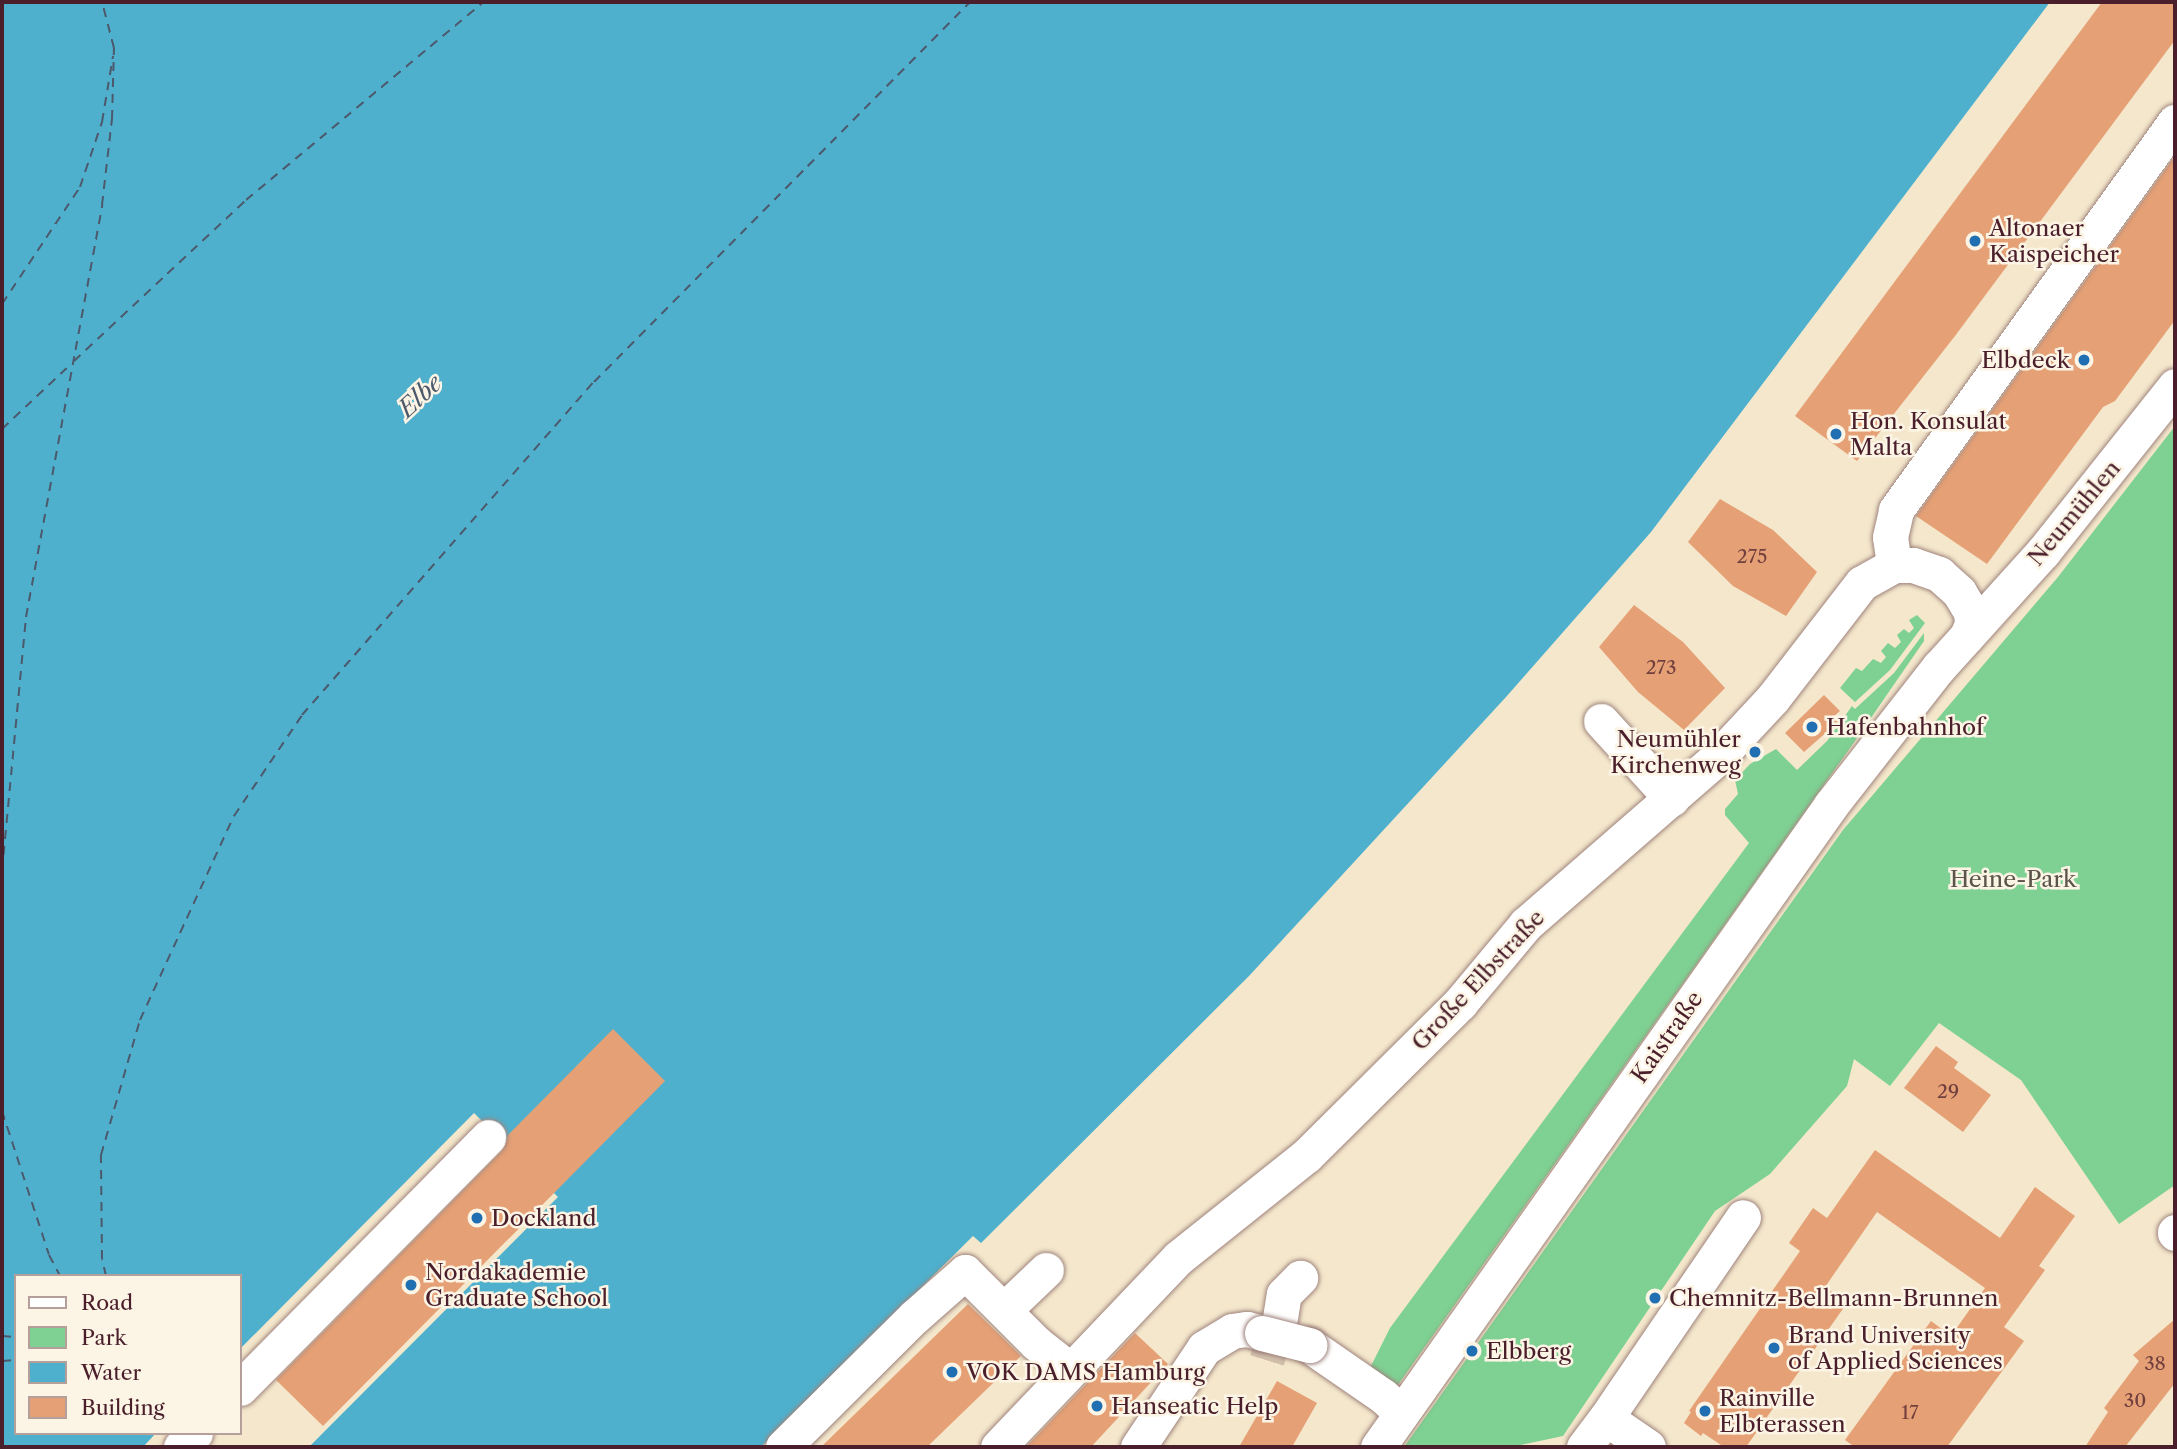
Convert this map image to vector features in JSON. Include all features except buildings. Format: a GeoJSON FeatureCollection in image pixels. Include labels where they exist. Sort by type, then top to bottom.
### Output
{"type":"FeatureCollection","features":[{"type":"Feature","properties":{"kind":"street"},"geometry":{"type":"LineString","coordinates":[[1967,636],[1972,624],[1971,612],[1954,585],[1929,569],[1894,565],[1890,537],[1896,510],[2175,122]]}},
{"type":"Feature","properties":{"kind":"street","name":"Neumühlen"},"geometry":{"type":"LineString","coordinates":[[1967,636],[2086,501],[2175,386]]}},
{"type":"Feature","properties":{"kind":"street","name":"Große Elbstraße"},"geometry":{"type":"LineString","coordinates":[[998,1447],[1069,1369],[1191,1246],[1297,1165],[1460,1003],[1526,924],[1719,756],[1767,705],[1856,590],[1868,578],[1894,565]]}},
{"type":"Feature","properties":{"kind":"street","name":"Kaistraße"},"geometry":{"type":"LineString","coordinates":[[1378,1447],[1392,1405],[1831,805],[1939,667],[1967,636]]}},
{"type":"Feature","properties":{"kind":"street"},"geometry":{"type":"LineString","coordinates":[[1601,721],[1672,799]]}},
{"type":"Feature","properties":{"kind":"street"},"geometry":{"type":"LineString","coordinates":[[242,1386],[488,1137]]}},
{"type":"Feature","properties":{"kind":"street"},"geometry":{"type":"LineString","coordinates":[[1584,1447],[1743,1217]]}},
{"type":"Feature","properties":{"kind":"street"},"geometry":{"type":"LineString","coordinates":[[1004,1310],[1046,1270]]}},
{"type":"Feature","properties":{"kind":"street"},"geometry":{"type":"LineString","coordinates":[[783,1447],[965,1272],[1036,1343],[1069,1369]]}},
{"type":"Feature","properties":{"kind":"street"},"geometry":{"type":"LineString","coordinates":[[1271,1325],[1284,1294],[1300,1278]]}},
{"type":"Feature","properties":{"kind":"street"},"geometry":{"type":"LineString","coordinates":[[1138,1447],[1204,1348],[1231,1331],[1271,1325],[1309,1345],[1392,1405]]}},
{"type":"Feature","properties":{"kind":"street"},"geometry":{"type":"LineString","coordinates":[[1606,1418],[1648,1447]]}},
{"type":"Feature","properties":{"kind":"green space","name":"Heine-Park"},"geometry":{"type":"Polygon","coordinates":[[[2175,426],[2175,1185],[2119,1224],[2021,1080],[1939,1023],[1890,1086],[1854,1059],[1847,1086],[1770,1174],[1715,1211],[1563,1436],[1511,1447],[1404,1447],[1843,830],[2058,577],[2175,426]]]}},
{"type":"Feature","properties":{"kind":"green space"},"geometry":{"type":"Polygon","coordinates":[[[1917,615],[1925,623],[1890,670],[1855,702],[1840,688],[1856,668],[1862,671],[1873,659],[1881,663],[1886,657],[1881,651],[1888,643],[1895,648],[1901,642],[1897,635],[1904,629],[1909,633],[1914,628],[1909,620],[1917,615]]]}},
{"type":"Feature","properties":{"kind":"green space"},"geometry":{"type":"Polygon","coordinates":[[[1924,633],[1924,641],[1855,741],[1395,1389],[1369,1370],[1390,1328],[1749,843],[1725,815],[1725,809],[1738,794],[1735,780],[1750,764],[1776,749],[1797,770],[1827,741],[1852,706],[1855,709],[1894,673],[1924,633]]]}},
{"type":"Feature","properties":{"kind":"water","name":"Elbe"},"geometry":{"type":"Polygon","coordinates":[[[2,2],[2050,2],[1651,532],[1506,697],[1249,976],[981,1243],[973,1236],[761,1447],[309,1447],[558,1197],[474,1113],[242,1347],[242,1274],[14,1274],[14,1435],[154,1435],[143,1447],[2,1447],[2,2]]]}},
{"type":"Feature","properties":{"kind":"ferry route"},"geometry":{"type":"LineString","coordinates":[[2,871],[26,617],[102,205],[112,119],[114,48],[102,2]]}},
{"type":"Feature","properties":{"kind":"ferry route"},"geometry":{"type":"LineString","coordinates":[[74,361],[246,200],[484,2]]}},
{"type":"Feature","properties":{"kind":"ferry route"},"geometry":{"type":"LineString","coordinates":[[106,1274],[102,1259],[101,1155],[140,1020],[234,816],[302,715],[594,382],[970,2]]}},
{"type":"Feature","properties":{"kind":"ferry route"},"geometry":{"type":"LineString","coordinates":[[2,304],[80,187],[102,122],[113,56]]}},
{"type":"Feature","properties":{"kind":"ferry route"},"geometry":{"type":"LineString","coordinates":[[2,429],[70,365]]}},
{"type":"Feature","properties":{"kind":"ferry route"},"geometry":{"type":"LineString","coordinates":[[2,1111],[49,1255],[59,1274]]}},
{"type":"Feature","properties":{"kind":"ferry route"},"geometry":{"type":"LineString","coordinates":[[2,1336],[14,1337]]}},
{"type":"Feature","properties":{"kind":"ferry route"},"geometry":{"type":"LineString","coordinates":[[2,1361],[14,1360]]}},
{"type":"Feature","properties":{"kind":"tunnel"},"geometry":{"type":"LineString","coordinates":[[1267,1360],[1280,1318]]}},
{"type":"Feature","properties":{"kind":"place","name":"Altonaer Kaispeicher"},"geometry":{"type":"Point","coordinates":[1975,241]}},
{"type":"Feature","properties":{"kind":"place","name":"Elbdeck"},"geometry":{"type":"Point","coordinates":[2084,360]}},
{"type":"Feature","properties":{"kind":"place","name":"Hon. Konsulat Malta"},"geometry":{"type":"Point","coordinates":[1836,434]}},
{"type":"Feature","properties":{"kind":"place","name":"Hafenbahnhof"},"geometry":{"type":"Point","coordinates":[1812,727]}},
{"type":"Feature","properties":{"kind":"place","name":"Neumühler Kirchenweg"},"geometry":{"type":"Point","coordinates":[1755,752]}},
{"type":"Feature","properties":{"kind":"place","name":"Dockland"},"geometry":{"type":"Point","coordinates":[477,1218]}},
{"type":"Feature","properties":{"kind":"place","name":"Nordakademie Graduate School"},"geometry":{"type":"Point","coordinates":[411,1285]}},
{"type":"Feature","properties":{"kind":"place","name":"Chemnitz-Bellmann-Brunnen"},"geometry":{"type":"Point","coordinates":[1655,1298]}},
{"type":"Feature","properties":{"kind":"place","name":"Brand University of Applied Sciences"},"geometry":{"type":"Point","coordinates":[1774,1348]}},
{"type":"Feature","properties":{"kind":"place","name":"Elbberg"},"geometry":{"type":"Point","coordinates":[1472,1351]}},
{"type":"Feature","properties":{"kind":"place","name":"VOK DAMS Hamburg"},"geometry":{"type":"Point","coordinates":[952,1372]}},
{"type":"Feature","properties":{"kind":"place","name":"Hanseatic Help"},"geometry":{"type":"Point","coordinates":[1097,1406]}},
{"type":"Feature","properties":{"kind":"place","name":"Rainville Elbterassen"},"geometry":{"type":"Point","coordinates":[1705,1411]}}]}
